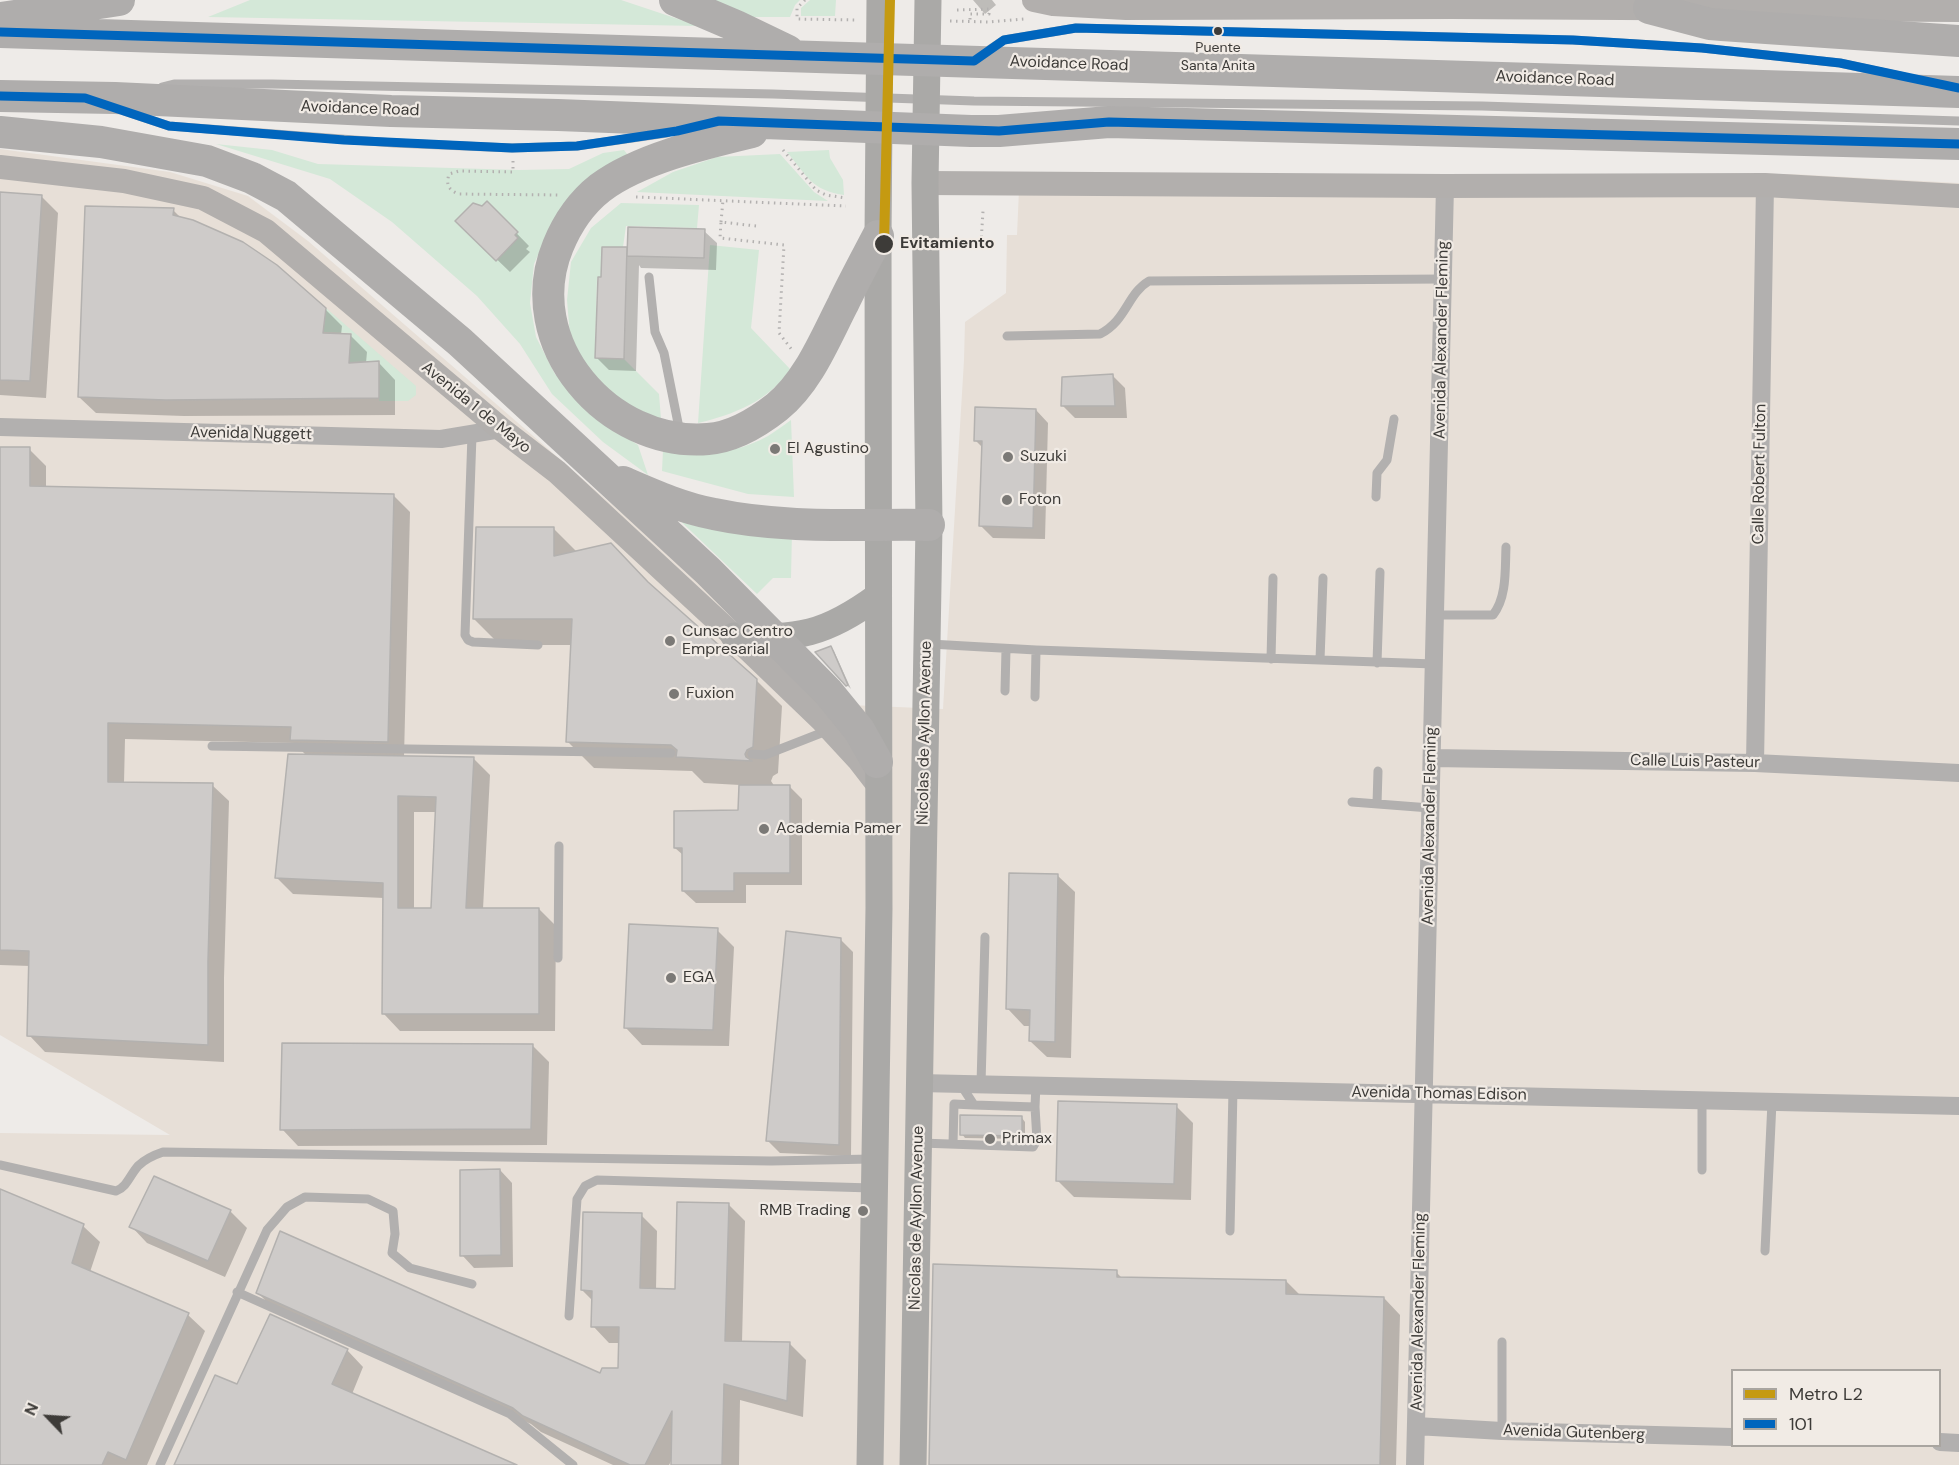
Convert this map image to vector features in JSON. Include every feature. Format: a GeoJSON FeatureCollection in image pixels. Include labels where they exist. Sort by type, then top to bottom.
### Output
{"type":"FeatureCollection","features":[{"type":"Feature","properties":{"kind":"highway"},"geometry":{"type":"LineString","coordinates":[[0,18],[119,0]]}},
{"type":"Feature","properties":{"kind":"highway"},"geometry":{"type":"LineString","coordinates":[[675,0],[799,55]]}},
{"type":"Feature","properties":{"kind":"highway"},"geometry":{"type":"LineString","coordinates":[[1649,8],[1716,24],[1959,41]]}},
{"type":"Feature","properties":{"kind":"highway","name":"Avoidance Road"},"geometry":{"type":"LineString","coordinates":[[0,32],[1959,90]]}},
{"type":"Feature","properties":{"kind":"highway","name":"Avoidance Road"},"geometry":{"type":"LineString","coordinates":[[0,96],[719,121],[782,137]]}},
{"type":"Feature","properties":{"kind":"highway"},"geometry":{"type":"LineString","coordinates":[[878,236],[812,363],[790,395],[763,418],[733,433],[708,439],[681,438],[652,431],[621,418],[595,399],[572,372],[555,337],[549,306],[550,272],[562,235],[579,209],[601,188],[626,172],[685,150],[972,116],[999,131],[1109,122],[1959,144]]}},
{"type":"Feature","properties":{"kind":"highway"},"geometry":{"type":"LineString","coordinates":[[0,132],[101,142],[207,161],[252,178],[286,196],[451,334],[594,464],[776,638],[828,692],[863,737],[877,773]]}},
{"type":"Feature","properties":{"kind":"highway"},"geometry":{"type":"LineString","coordinates":[[594,464],[651,495],[713,514],[775,522],[929,525]]}},
{"type":"Feature","properties":{"kind":"main road"},"geometry":{"type":"LineString","coordinates":[[870,1465],[879,908],[877,773],[880,0]]}},
{"type":"Feature","properties":{"kind":"main road","name":"Nicolas de Ayllon Avenue"},"geometry":{"type":"LineString","coordinates":[[913,1465],[929,525],[925,183],[928,0]]}},
{"type":"Feature","properties":{"kind":"main road"},"geometry":{"type":"LineString","coordinates":[[734,636],[776,638],[795,636],[832,625],[856,613],[878,596]]}},
{"type":"Feature","properties":{"kind":"street"},"geometry":{"type":"LineString","coordinates":[[1034,0],[1053,4],[1126,8],[1452,4],[1959,10]]}},
{"type":"Feature","properties":{"kind":"street","name":"Avenida 1 de Mayo"},"geometry":{"type":"LineString","coordinates":[[0,167],[124,181],[203,198],[266,231],[501,429],[557,472],[734,636],[877,773]]}},
{"type":"Feature","properties":{"kind":"street"},"geometry":{"type":"LineString","coordinates":[[925,183],[1765,185],[1959,196]]}},
{"type":"Feature","properties":{"kind":"street","name":"Calle Robert Fulton"},"geometry":{"type":"LineString","coordinates":[[1755,763],[1765,185]]}},
{"type":"Feature","properties":{"kind":"street","name":"Avenida Alexander Fleming"},"geometry":{"type":"LineString","coordinates":[[1415,1465],[1445,186]]}},
{"type":"Feature","properties":{"kind":"street","name":"Avenida Nuggett"},"geometry":{"type":"LineString","coordinates":[[0,428],[441,439],[501,429]]}},
{"type":"Feature","properties":{"kind":"street","name":"Calle Luis Pasteur"},"geometry":{"type":"LineString","coordinates":[[1431,758],[1755,763],[1959,773]]}},
{"type":"Feature","properties":{"kind":"street","name":"Avenida Thomas Edison"},"geometry":{"type":"LineString","coordinates":[[919,1083],[1959,1106]]}},
{"type":"Feature","properties":{"kind":"street","name":"Avenida Gutenberg"},"geometry":{"type":"LineString","coordinates":[[1416,1426],[1502,1431],[1731,1437]]}},
{"type":"Feature","properties":{"kind":"street"},"geometry":{"type":"LineString","coordinates":[[1941,1442],[1959,1443]]}},
{"type":"Feature","properties":{"kind":"lane"},"geometry":{"type":"LineString","coordinates":[[100,98],[174,84],[272,84],[773,94],[972,116],[1482,106],[1959,121]]}},
{"type":"Feature","properties":{"kind":"lane"},"geometry":{"type":"LineString","coordinates":[[286,196],[322,239]]}},
{"type":"Feature","properties":{"kind":"lane"},"geometry":{"type":"LineString","coordinates":[[649,277],[656,332],[664,353],[681,438]]}},
{"type":"Feature","properties":{"kind":"lane"},"geometry":{"type":"LineString","coordinates":[[1007,336],[1100,334],[1112,328],[1141,285],[1149,280],[1443,279]]}},
{"type":"Feature","properties":{"kind":"lane"},"geometry":{"type":"LineString","coordinates":[[456,352],[501,390],[516,393]]}},
{"type":"Feature","properties":{"kind":"lane"},"geometry":{"type":"LineString","coordinates":[[1376,498],[1377,473],[1387,460],[1394,418]]}},
{"type":"Feature","properties":{"kind":"lane"},"geometry":{"type":"LineString","coordinates":[[472,435],[465,635],[473,642],[538,645]]}},
{"type":"Feature","properties":{"kind":"lane"},"geometry":{"type":"LineString","coordinates":[[1435,615],[1493,615],[1500,607],[1503,596],[1506,547]]}},
{"type":"Feature","properties":{"kind":"lane"},"geometry":{"type":"LineString","coordinates":[[1377,663],[1380,572]]}},
{"type":"Feature","properties":{"kind":"lane"},"geometry":{"type":"LineString","coordinates":[[1271,659],[1273,578]]}},
{"type":"Feature","properties":{"kind":"lane"},"geometry":{"type":"LineString","coordinates":[[1320,660],[1323,578]]}},
{"type":"Feature","properties":{"kind":"lane"},"geometry":{"type":"LineString","coordinates":[[927,644],[1006,649],[1434,664]]}},
{"type":"Feature","properties":{"kind":"lane"},"geometry":{"type":"LineString","coordinates":[[1005,691],[1006,649]]}},
{"type":"Feature","properties":{"kind":"lane"},"geometry":{"type":"LineString","coordinates":[[1035,697],[1036,650]]}},
{"type":"Feature","properties":{"kind":"lane"},"geometry":{"type":"LineString","coordinates":[[752,754],[765,755],[831,729]]}},
{"type":"Feature","properties":{"kind":"lane"},"geometry":{"type":"LineString","coordinates":[[212,746],[671,753]]}},
{"type":"Feature","properties":{"kind":"lane"},"geometry":{"type":"LineString","coordinates":[[1377,804],[1378,771]]}},
{"type":"Feature","properties":{"kind":"lane"},"geometry":{"type":"LineString","coordinates":[[1352,802],[1430,808]]}},
{"type":"Feature","properties":{"kind":"lane"},"geometry":{"type":"LineString","coordinates":[[558,958],[559,846]]}},
{"type":"Feature","properties":{"kind":"lane"},"geometry":{"type":"LineString","coordinates":[[981,1084],[985,937]]}},
{"type":"Feature","properties":{"kind":"lane"},"geometry":{"type":"LineString","coordinates":[[961,1084],[974,1105]]}},
{"type":"Feature","properties":{"kind":"lane"},"geometry":{"type":"LineString","coordinates":[[918,1143],[1033,1148],[1037,1140],[1036,1084]]}},
{"type":"Feature","properties":{"kind":"lane"},"geometry":{"type":"LineString","coordinates":[[1230,1231],[1233,1089]]}},
{"type":"Feature","properties":{"kind":"lane"},"geometry":{"type":"LineString","coordinates":[[1702,1100],[1702,1170]]}},
{"type":"Feature","properties":{"kind":"lane"},"geometry":{"type":"LineString","coordinates":[[1765,1251],[1772,1102]]}},
{"type":"Feature","properties":{"kind":"lane"},"geometry":{"type":"LineString","coordinates":[[953,1144],[954,1104],[1035,1107]]}},
{"type":"Feature","properties":{"kind":"lane"},"geometry":{"type":"LineString","coordinates":[[0,1165],[116,1191],[122,1189],[138,1165],[149,1157],[163,1152],[771,1161],[875,1159]]}},
{"type":"Feature","properties":{"kind":"lane"},"geometry":{"type":"LineString","coordinates":[[569,1316],[577,1199],[585,1186],[597,1180],[874,1188]]}},
{"type":"Feature","properties":{"kind":"lane"},"geometry":{"type":"LineString","coordinates":[[160,1465],[267,1230],[287,1207],[304,1197],[368,1199],[393,1211],[395,1234],[392,1253],[410,1268],[472,1284]]}},
{"type":"Feature","properties":{"kind":"lane"},"geometry":{"type":"LineString","coordinates":[[237,1292],[510,1414],[573,1465]]}},
{"type":"Feature","properties":{"kind":"lane"},"geometry":{"type":"LineString","coordinates":[[1502,1342],[1502,1431]]}},
{"type":"Feature","properties":{"kind":"path"},"geometry":{"type":"LineString","coordinates":[[797,19],[797,8],[805,0]]}},
{"type":"Feature","properties":{"kind":"path"},"geometry":{"type":"LineString","coordinates":[[957,10],[989,9],[989,14],[970,14],[969,22]]}},
{"type":"Feature","properties":{"kind":"path"},"geometry":{"type":"LineString","coordinates":[[782,137],[816,190],[826,195],[846,198]]}},
{"type":"Feature","properties":{"kind":"path"},"geometry":{"type":"LineString","coordinates":[[513,161],[513,172],[459,171],[449,174],[446,183],[449,190],[458,194],[558,195]]}},
{"type":"Feature","properties":{"kind":"path"},"geometry":{"type":"LineString","coordinates":[[634,197],[846,206]]}},
{"type":"Feature","properties":{"kind":"path"},"geometry":{"type":"LineString","coordinates":[[723,200],[720,238],[784,245],[779,333],[792,350]]}},
{"type":"Feature","properties":{"kind":"path"},"geometry":{"type":"LineString","coordinates":[[981,243],[983,211]]}},
{"type":"Feature","properties":{"kind":"path"},"geometry":{"type":"LineString","coordinates":[[721,222],[756,226]]}},
{"type":"Feature","properties":{"kind":"shaded area"},"geometry":{"type":"Polygon","coordinates":[[[0,149],[170,172],[248,196],[308,241],[734,610],[827,704],[943,709],[965,322],[1006,293],[1007,235],[1017,235],[1019,190],[1315,182],[1791,174],[1959,183],[1959,1465],[0,1465],[0,1133],[170,1135],[0,1035],[0,149]]]}},
{"type":"Feature","properties":{"kind":"green space"},"geometry":{"type":"Polygon","coordinates":[[[250,0],[621,0],[699,26],[208,17],[250,0]]]}},
{"type":"Feature","properties":{"kind":"green space"},"geometry":{"type":"Polygon","coordinates":[[[695,0],[800,0],[790,17],[753,17],[695,0]]]}},
{"type":"Feature","properties":{"kind":"green space"},"geometry":{"type":"Polygon","coordinates":[[[810,0],[836,0],[835,16],[801,16],[801,8],[810,0]]]}},
{"type":"Feature","properties":{"kind":"green space"},"geometry":{"type":"Polygon","coordinates":[[[216,144],[272,150],[318,164],[519,170],[569,169],[603,153],[624,150],[631,159],[550,228],[534,264],[530,303],[536,337],[555,374],[577,400],[597,418],[638,445],[648,475],[603,442],[552,394],[520,344],[477,296],[392,222],[330,179],[216,144]]]}},
{"type":"Feature","properties":{"kind":"green space"},"geometry":{"type":"Polygon","coordinates":[[[829,150],[830,158],[843,180],[844,195],[817,186],[787,152],[829,150]]]}},
{"type":"Feature","properties":{"kind":"green space"},"geometry":{"type":"Polygon","coordinates":[[[780,154],[814,192],[828,201],[637,192],[673,172],[717,157],[780,154]]]}},
{"type":"Feature","properties":{"kind":"green space"},"geometry":{"type":"Polygon","coordinates":[[[621,203],[699,205],[697,228],[626,226],[623,247],[602,247],[601,277],[597,278],[595,358],[624,359],[659,394],[661,419],[638,411],[611,395],[585,365],[570,336],[567,300],[571,262],[591,228],[621,203]]]}},
{"type":"Feature","properties":{"kind":"green space"},"geometry":{"type":"Polygon","coordinates":[[[710,245],[759,250],[751,328],[790,369],[772,390],[761,398],[737,411],[698,423],[710,245]]]}},
{"type":"Feature","properties":{"kind":"green space"},"geometry":{"type":"Polygon","coordinates":[[[326,308],[416,386],[416,395],[408,401],[379,401],[380,361],[349,362],[351,333],[323,332],[326,308]]]}},
{"type":"Feature","properties":{"kind":"green space"},"geometry":{"type":"Polygon","coordinates":[[[791,420],[794,497],[748,494],[662,471],[663,450],[703,453],[743,447],[768,436],[791,420]]]}},
{"type":"Feature","properties":{"kind":"green space"},"geometry":{"type":"Polygon","coordinates":[[[672,513],[792,531],[791,578],[773,578],[757,594],[672,513]]]}},
{"type":"Feature","properties":{"kind":"building"},"geometry":{"type":"Polygon","coordinates":[[[0,192],[42,195],[30,381],[0,380],[0,192]]]}},
{"type":"Feature","properties":{"kind":"building"},"geometry":{"type":"Polygon","coordinates":[[[487,201],[518,232],[515,235],[518,238],[496,261],[455,221],[473,203],[482,206],[487,201]]]}},
{"type":"Feature","properties":{"kind":"building"},"geometry":{"type":"Polygon","coordinates":[[[85,206],[174,208],[173,215],[193,220],[243,242],[277,265],[326,308],[323,333],[351,334],[349,363],[379,361],[379,398],[166,400],[78,397],[85,206]]]}},
{"type":"Feature","properties":{"kind":"building"},"geometry":{"type":"Polygon","coordinates":[[[628,227],[705,229],[704,258],[627,256],[628,227]]]}},
{"type":"Feature","properties":{"kind":"building"},"geometry":{"type":"Polygon","coordinates":[[[602,247],[627,247],[624,359],[595,358],[598,277],[601,277],[602,247]]]}},
{"type":"Feature","properties":{"kind":"building"},"geometry":{"type":"Polygon","coordinates":[[[1113,374],[1115,406],[1061,406],[1062,377],[1113,374]]]}},
{"type":"Feature","properties":{"kind":"building"},"geometry":{"type":"Polygon","coordinates":[[[975,407],[1036,409],[1033,528],[979,526],[982,441],[974,441],[975,407]]]}},
{"type":"Feature","properties":{"kind":"building"},"geometry":{"type":"Polygon","coordinates":[[[0,447],[30,447],[30,486],[394,494],[388,742],[290,740],[291,727],[108,723],[108,782],[213,783],[208,1045],[27,1036],[29,951],[0,950],[0,447]]]}},
{"type":"Feature","properties":{"kind":"building"},"geometry":{"type":"Polygon","coordinates":[[[476,527],[554,527],[554,556],[611,543],[648,582],[757,679],[753,747],[745,754],[752,761],[676,757],[677,750],[671,745],[566,742],[572,619],[473,619],[476,527]]]}},
{"type":"Feature","properties":{"kind":"building"},"geometry":{"type":"Polygon","coordinates":[[[831,646],[848,685],[846,686],[815,652],[831,646]]]}},
{"type":"Feature","properties":{"kind":"building"},"geometry":{"type":"Polygon","coordinates":[[[288,754],[474,757],[466,908],[539,908],[539,1014],[382,1014],[383,883],[275,878],[288,754]],[[398,796],[398,908],[431,908],[436,797],[398,796]]]}},
{"type":"Feature","properties":{"kind":"building"},"geometry":{"type":"Polygon","coordinates":[[[739,785],[790,785],[790,873],[734,873],[734,891],[682,891],[682,848],[674,848],[674,811],[738,810],[739,785]]]}},
{"type":"Feature","properties":{"kind":"building"},"geometry":{"type":"Polygon","coordinates":[[[1009,873],[1058,874],[1055,1042],[1029,1041],[1030,1010],[1006,1009],[1009,873]]]}},
{"type":"Feature","properties":{"kind":"building","name":"EGA"},"geometry":{"type":"Polygon","coordinates":[[[629,924],[718,928],[713,1030],[624,1028],[629,924]]]}},
{"type":"Feature","properties":{"kind":"building"},"geometry":{"type":"Polygon","coordinates":[[[786,931],[841,938],[839,1145],[766,1141],[786,931]]]}},
{"type":"Feature","properties":{"kind":"building"},"geometry":{"type":"Polygon","coordinates":[[[282,1043],[533,1044],[531,1129],[280,1130],[282,1043]]]}},
{"type":"Feature","properties":{"kind":"building"},"geometry":{"type":"Polygon","coordinates":[[[1058,1101],[1177,1104],[1174,1184],[1056,1181],[1058,1101]]]}},
{"type":"Feature","properties":{"kind":"building"},"geometry":{"type":"Polygon","coordinates":[[[960,1115],[1022,1116],[1022,1136],[960,1135],[960,1115]]]}},
{"type":"Feature","properties":{"kind":"building"},"geometry":{"type":"Polygon","coordinates":[[[500,1169],[501,1255],[460,1256],[460,1170],[500,1169]]]}},
{"type":"Feature","properties":{"kind":"building"},"geometry":{"type":"Polygon","coordinates":[[[154,1176],[231,1210],[208,1261],[129,1227],[154,1176]]]}},
{"type":"Feature","properties":{"kind":"building"},"geometry":{"type":"Polygon","coordinates":[[[0,1189],[84,1224],[72,1263],[189,1313],[126,1460],[108,1452],[102,1465],[0,1465],[0,1189]]]}},
{"type":"Feature","properties":{"kind":"building"},"geometry":{"type":"Polygon","coordinates":[[[677,1202],[729,1203],[725,1341],[790,1342],[787,1401],[724,1384],[722,1465],[671,1465],[672,1411],[645,1465],[630,1465],[523,1416],[513,1408],[256,1293],[280,1231],[600,1373],[602,1368],[618,1368],[619,1327],[591,1327],[592,1291],[581,1290],[583,1212],[642,1213],[640,1288],[675,1289],[677,1202]]]}},
{"type":"Feature","properties":{"kind":"building"},"geometry":{"type":"Polygon","coordinates":[[[933,1264],[1117,1270],[1117,1277],[1286,1280],[1286,1294],[1384,1297],[1380,1465],[929,1465],[933,1264]]]}},
{"type":"Feature","properties":{"kind":"building"},"geometry":{"type":"Polygon","coordinates":[[[270,1314],[348,1349],[332,1384],[517,1465],[174,1465],[215,1375],[237,1384],[270,1314]]]}},
{"type":"Feature","properties":{"kind":"metro line","name":"L2"},"geometry":{"type":"LineString","coordinates":[[884,244],[890,0]]}},
{"type":"Feature","properties":{"kind":"transit line","name":"101"},"geometry":{"type":"LineString","coordinates":[[0,32],[974,61],[1004,40],[1076,28],[1573,40],[1702,48],[1840,63],[1959,88]]}},
{"type":"Feature","properties":{"kind":"transit line","name":"101"},"geometry":{"type":"LineString","coordinates":[[0,96],[85,98],[169,126],[344,140],[512,148],[577,146],[677,131],[719,121],[999,131],[1109,122],[1959,144]]}},
{"type":"Feature","properties":{"kind":"place","name":"Puente Santa Anita"},"geometry":{"type":"Point","coordinates":[1218,31]}},
{"type":"Feature","properties":{"kind":"place","name":"Evitamiento"},"geometry":{"type":"Point","coordinates":[884,244]}},
{"type":"Feature","properties":{"kind":"place","name":"El Agustino"},"geometry":{"type":"Point","coordinates":[775,449]}},
{"type":"Feature","properties":{"kind":"place","name":"Suzuki"},"geometry":{"type":"Point","coordinates":[1008,457]}},
{"type":"Feature","properties":{"kind":"place","name":"Foton"},"geometry":{"type":"Point","coordinates":[1007,500]}},
{"type":"Feature","properties":{"kind":"place","name":"Cunsac Centro Empresarial"},"geometry":{"type":"Point","coordinates":[670,641]}},
{"type":"Feature","properties":{"kind":"place","name":"Fuxion"},"geometry":{"type":"Point","coordinates":[674,694]}},
{"type":"Feature","properties":{"kind":"place","name":"Academia Pamer"},"geometry":{"type":"Point","coordinates":[764,829]}},
{"type":"Feature","properties":{"kind":"place","name":"EGA"},"geometry":{"type":"Point","coordinates":[671,978]}},
{"type":"Feature","properties":{"kind":"place","name":"Primax"},"geometry":{"type":"Point","coordinates":[990,1139]}},
{"type":"Feature","properties":{"kind":"place","name":"RMB Trading"},"geometry":{"type":"Point","coordinates":[863,1211]}}]}
